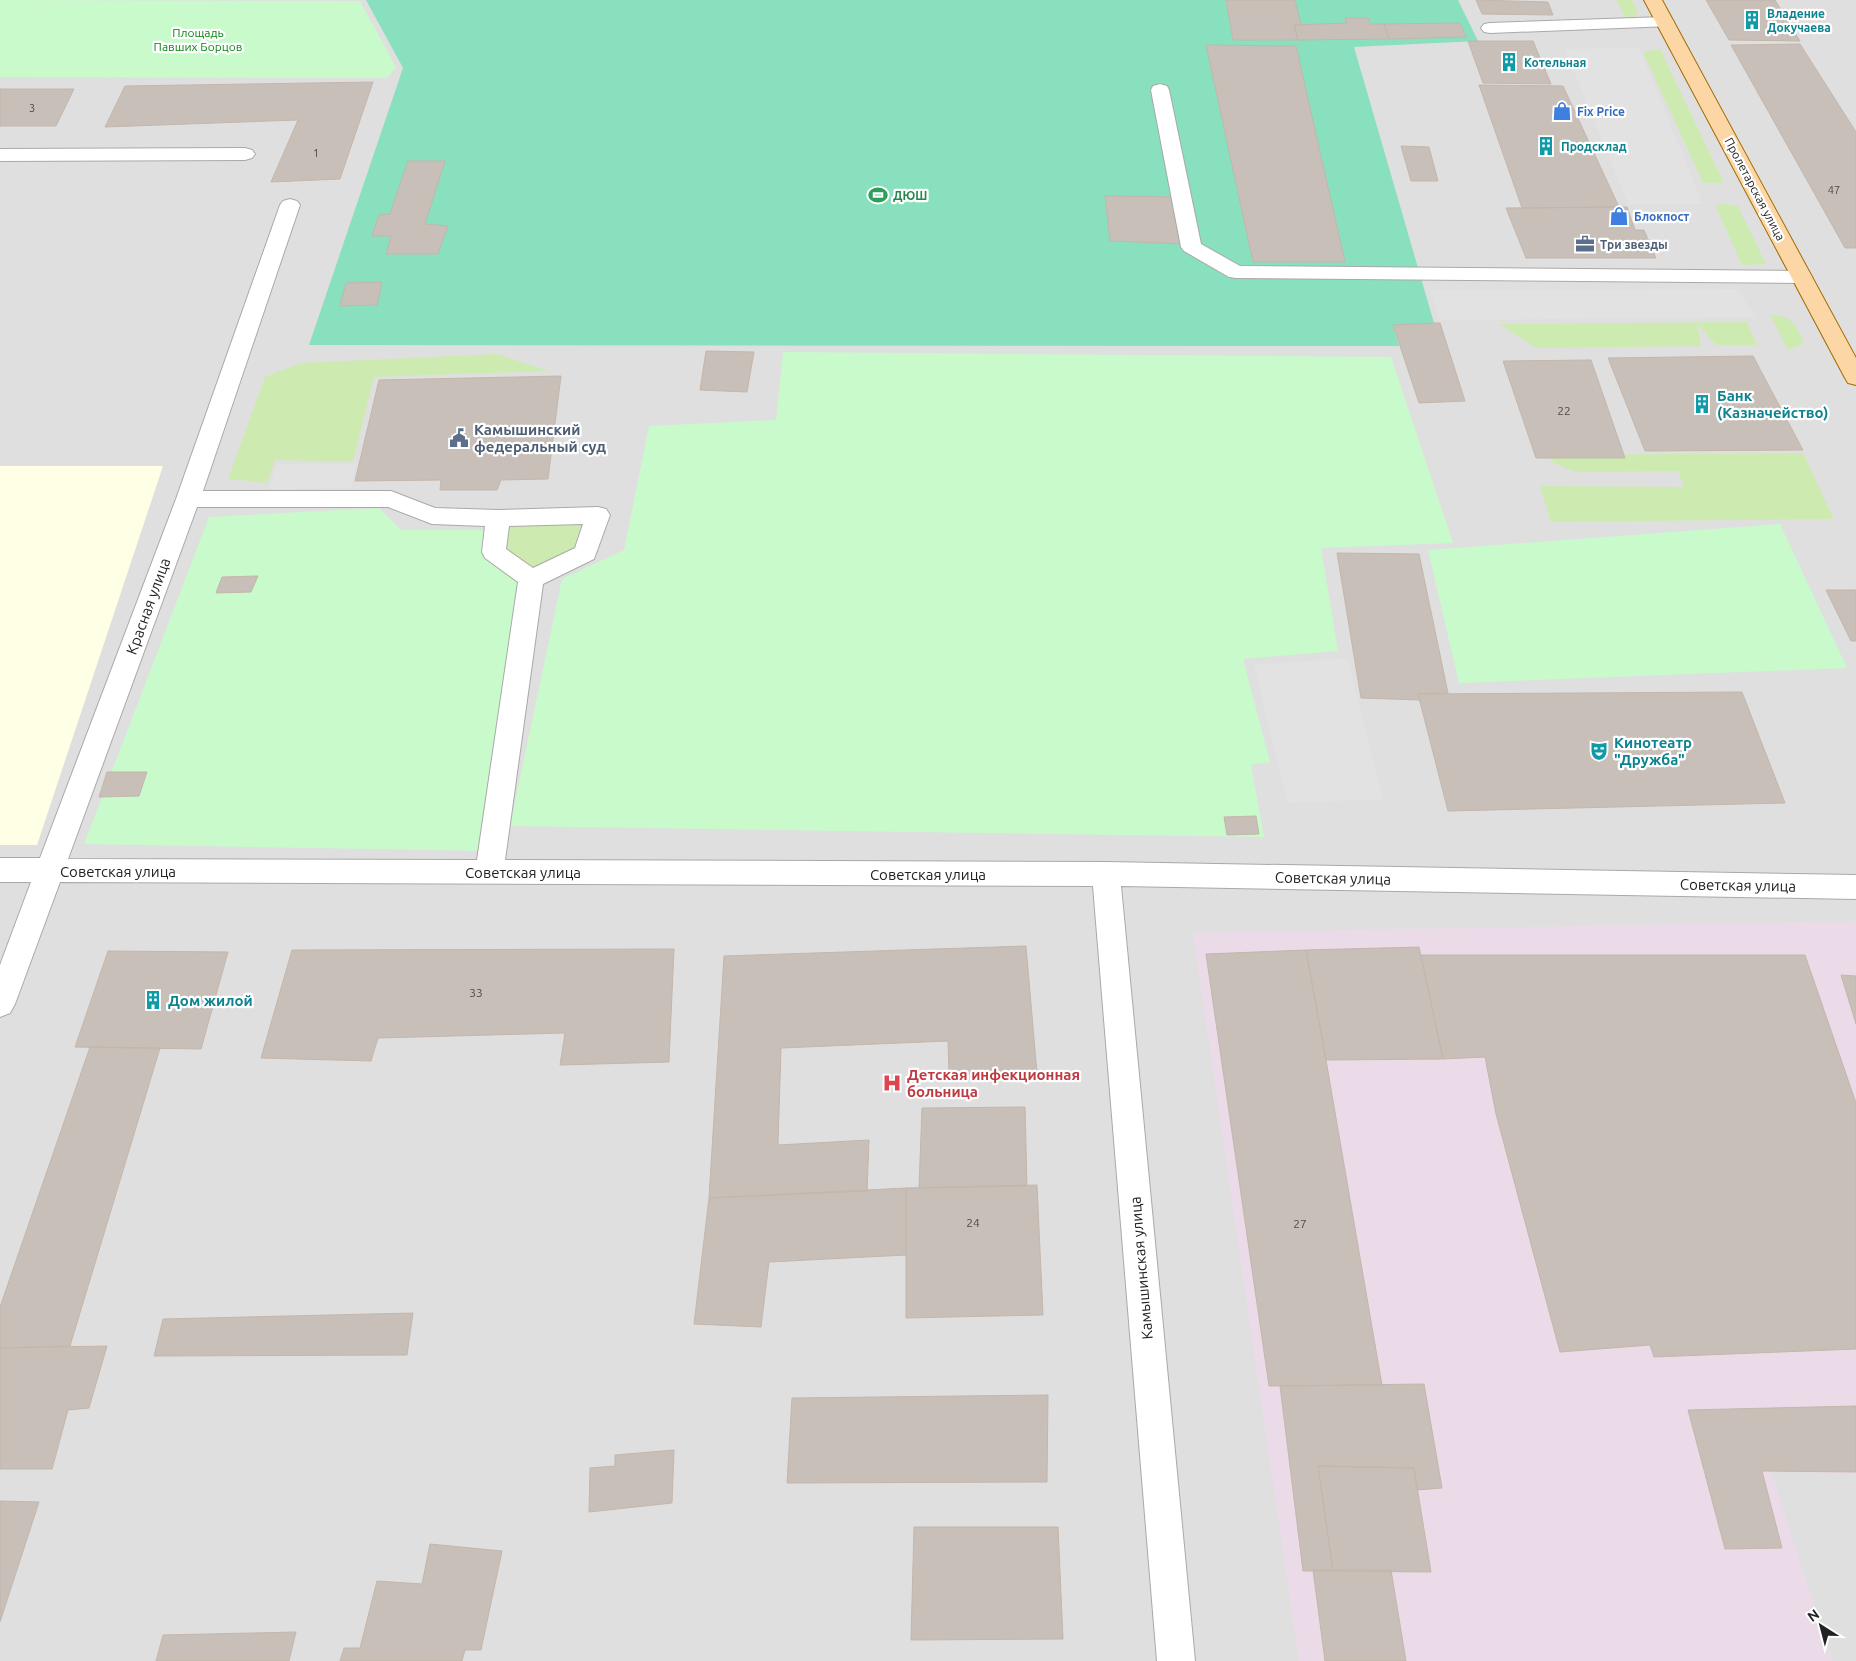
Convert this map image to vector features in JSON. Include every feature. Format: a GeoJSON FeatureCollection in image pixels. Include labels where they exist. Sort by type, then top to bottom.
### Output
{"type":"FeatureCollection","features":[{"type":"Feature","properties":{"kind":"main road","name":"Пролетарская улица"},"geometry":{"type":"LineString","coordinates":[[1653,0],[1856,378]]}},
{"type":"Feature","properties":{"kind":"street"},"geometry":{"type":"LineString","coordinates":[[1490,28],[1665,22]]}},
{"type":"Feature","properties":{"kind":"street"},"geometry":{"type":"LineString","coordinates":[[1160,90],[1190,247],[1236,272],[1802,276]]}},
{"type":"Feature","properties":{"kind":"street"},"geometry":{"type":"LineString","coordinates":[[0,155],[245,154]]}},
{"type":"Feature","properties":{"kind":"street","name":"Красная улица"},"geometry":{"type":"LineString","coordinates":[[0,1004],[188,500],[290,205]]}},
{"type":"Feature","properties":{"kind":"street"},"geometry":{"type":"LineString","coordinates":[[188,500],[391,498],[432,516],[498,518],[598,515],[585,553],[531,579]]}},
{"type":"Feature","properties":{"kind":"street"},"geometry":{"type":"LineString","coordinates":[[498,518],[494,552],[531,579]]}},
{"type":"Feature","properties":{"kind":"street"},"geometry":{"type":"LineString","coordinates":[[489,872],[531,579]]}},
{"type":"Feature","properties":{"kind":"street","name":"Советская улица"},"geometry":{"type":"LineString","coordinates":[[0,870],[1106,874],[1856,888]]}},
{"type":"Feature","properties":{"kind":"street","name":"Камышинская улица"},"geometry":{"type":"LineString","coordinates":[[1106,874],[1176,1661]]}},
{"type":"Feature","properties":{"kind":"shaded area"},"geometry":{"type":"Polygon","coordinates":[[[0,0],[1856,0],[1856,1661],[0,1661],[0,0]]]}},
{"type":"Feature","properties":{"kind":"shaded area"},"geometry":{"type":"Polygon","coordinates":[[[1639,48],[1703,204],[1628,204],[1565,49],[1639,48]]]}},
{"type":"Feature","properties":{"kind":"shaded area"},"geometry":{"type":"Polygon","coordinates":[[[1737,289],[1756,317],[1440,320],[1430,290],[1737,289]]]}},
{"type":"Feature","properties":{"kind":"shaded area"},"geometry":{"type":"Polygon","coordinates":[[[277,464],[356,464],[351,488],[268,489],[277,464]]]}},
{"type":"Feature","properties":{"kind":"shaded area"},"geometry":{"type":"Polygon","coordinates":[[[0,466],[163,466],[37,845],[0,845],[0,466]]]}},
{"type":"Feature","properties":{"kind":"shaded area"},"geometry":{"type":"Polygon","coordinates":[[[1347,658],[1383,799],[1288,803],[1254,665],[1347,658]]]}},
{"type":"Feature","properties":{"kind":"shaded area"},"geometry":{"type":"Polygon","coordinates":[[[1856,921],[1856,1473],[1771,1472],[1832,1661],[1299,1661],[1193,933],[1856,921]]]}},
{"type":"Feature","properties":{"kind":"green space","name":"Площадь Павших Борцов"},"geometry":{"type":"Polygon","coordinates":[[[0,0],[360,1],[396,67],[387,78],[0,77],[0,0]]]}},
{"type":"Feature","properties":{"kind":"green space","name":"ДЮШ"},"geometry":{"type":"Polygon","coordinates":[[[366,0],[1458,0],[1478,41],[1354,47],[1434,323],[1393,325],[1399,346],[309,345],[403,68],[366,0]]]}},
{"type":"Feature","properties":{"kind":"green space"},"geometry":{"type":"Polygon","coordinates":[[[1616,0],[1632,0],[1638,13],[1628,22],[1616,0]]]}},
{"type":"Feature","properties":{"kind":"green space"},"geometry":{"type":"Polygon","coordinates":[[[1660,49],[1724,183],[1703,183],[1643,52],[1660,49]]]}},
{"type":"Feature","properties":{"kind":"green space"},"geometry":{"type":"Polygon","coordinates":[[[1715,205],[1738,206],[1766,264],[1742,265],[1715,205]]]}},
{"type":"Feature","properties":{"kind":"green space"},"geometry":{"type":"Polygon","coordinates":[[[1770,315],[1777,315],[1792,322],[1799,331],[1803,344],[1788,350],[1770,315]]]}},
{"type":"Feature","properties":{"kind":"green space"},"geometry":{"type":"Polygon","coordinates":[[[1747,322],[1757,345],[1716,345],[1697,324],[1701,346],[1536,348],[1499,324],[1747,322]]]}},
{"type":"Feature","properties":{"kind":"green space"},"geometry":{"type":"Polygon","coordinates":[[[783,352],[1391,357],[1453,543],[1321,548],[1338,651],[1243,659],[1270,762],[1251,765],[1264,837],[510,826],[562,579],[624,550],[649,426],[776,420],[783,352]]]}},
{"type":"Feature","properties":{"kind":"green space"},"geometry":{"type":"Polygon","coordinates":[[[497,354],[548,371],[374,377],[353,462],[275,460],[267,483],[228,479],[265,377],[300,363],[497,354]]]}},
{"type":"Feature","properties":{"kind":"green space"},"geometry":{"type":"Polygon","coordinates":[[[1803,453],[1834,519],[1551,522],[1540,486],[1684,487],[1678,471],[1575,472],[1554,463],[1547,455],[1803,453]]]}},
{"type":"Feature","properties":{"kind":"green space"},"geometry":{"type":"Polygon","coordinates":[[[379,508],[401,530],[483,530],[484,555],[524,580],[488,851],[84,844],[209,517],[379,508]]]}},
{"type":"Feature","properties":{"kind":"green space"},"geometry":{"type":"Polygon","coordinates":[[[1780,524],[1847,668],[1459,683],[1428,550],[1780,524]]]}},
{"type":"Feature","properties":{"kind":"green space"},"geometry":{"type":"Polygon","coordinates":[[[582,525],[573,552],[529,573],[506,552],[509,526],[582,525]]]}},
{"type":"Feature","properties":{"kind":"building"},"geometry":{"type":"Polygon","coordinates":[[[1226,0],[1295,0],[1301,25],[1294,25],[1298,40],[1233,40],[1226,0]]]}},
{"type":"Feature","properties":{"kind":"building"},"geometry":{"type":"Polygon","coordinates":[[[1476,0],[1548,2],[1553,15],[1482,14],[1476,0]]]}},
{"type":"Feature","properties":{"kind":"building","name":"Владение Докучаева"},"geometry":{"type":"Polygon","coordinates":[[[1706,0],[1775,0],[1800,41],[1729,40],[1706,0]]]}},
{"type":"Feature","properties":{"kind":"building"},"geometry":{"type":"Polygon","coordinates":[[[1345,18],[1368,18],[1370,24],[1384,24],[1389,39],[1298,40],[1294,25],[1347,23],[1345,18]]]}},
{"type":"Feature","properties":{"kind":"building"},"geometry":{"type":"Polygon","coordinates":[[[1460,23],[1466,37],[1389,39],[1384,24],[1460,23]]]}},
{"type":"Feature","properties":{"kind":"building","name":"Котельная"},"geometry":{"type":"Polygon","coordinates":[[[1468,41],[1533,41],[1551,84],[1483,83],[1468,41]]]}},
{"type":"Feature","properties":{"kind":"building"},"geometry":{"type":"Polygon","coordinates":[[[1800,44],[1856,132],[1856,248],[1845,248],[1731,45],[1800,44]]]}},
{"type":"Feature","properties":{"kind":"building"},"geometry":{"type":"Polygon","coordinates":[[[1206,45],[1296,46],[1345,262],[1253,262],[1206,45]]]}},
{"type":"Feature","properties":{"kind":"building"},"geometry":{"type":"Polygon","coordinates":[[[373,82],[340,179],[271,182],[298,120],[105,127],[125,86],[373,82]]]}},
{"type":"Feature","properties":{"kind":"building","name":"Продсклад"},"geometry":{"type":"Polygon","coordinates":[[[1479,85],[1563,86],[1619,207],[1522,208],[1479,85]]]}},
{"type":"Feature","properties":{"kind":"building"},"geometry":{"type":"Polygon","coordinates":[[[0,89],[74,89],[56,126],[0,126],[0,89]]]}},
{"type":"Feature","properties":{"kind":"building"},"geometry":{"type":"Polygon","coordinates":[[[1401,146],[1429,147],[1438,181],[1411,181],[1401,146]]]}},
{"type":"Feature","properties":{"kind":"building"},"geometry":{"type":"Polygon","coordinates":[[[408,161],[445,161],[425,224],[448,226],[438,254],[386,254],[391,236],[372,236],[379,215],[390,214],[408,161]]]}},
{"type":"Feature","properties":{"kind":"building"},"geometry":{"type":"Polygon","coordinates":[[[1105,196],[1178,197],[1186,244],[1110,241],[1105,196]]]}},
{"type":"Feature","properties":{"kind":"building","name":"Три звезды"},"geometry":{"type":"Polygon","coordinates":[[[1627,207],[1635,230],[1644,230],[1656,258],[1526,258],[1506,208],[1627,207]]]}},
{"type":"Feature","properties":{"kind":"building"},"geometry":{"type":"Polygon","coordinates":[[[382,282],[377,305],[340,306],[346,283],[382,282]]]}},
{"type":"Feature","properties":{"kind":"building"},"geometry":{"type":"Polygon","coordinates":[[[1440,323],[1465,401],[1419,403],[1393,325],[1440,323]]]}},
{"type":"Feature","properties":{"kind":"building"},"geometry":{"type":"Polygon","coordinates":[[[706,351],[754,352],[747,392],[700,390],[706,351]]]}},
{"type":"Feature","properties":{"kind":"building","name":"Банк (Казначейство)"},"geometry":{"type":"Polygon","coordinates":[[[1753,356],[1803,450],[1645,451],[1608,358],[1753,356]]]}},
{"type":"Feature","properties":{"kind":"building"},"geometry":{"type":"Polygon","coordinates":[[[1591,360],[1625,458],[1536,458],[1503,361],[1591,360]]]}},
{"type":"Feature","properties":{"kind":"building","name":"Камышинский федеральный суд"},"geometry":{"type":"Polygon","coordinates":[[[561,376],[548,479],[501,480],[497,490],[440,490],[441,480],[355,481],[379,380],[561,376]]]}},
{"type":"Feature","properties":{"kind":"building"},"geometry":{"type":"Polygon","coordinates":[[[1337,553],[1419,554],[1448,693],[1418,694],[1420,700],[1361,698],[1337,553]]]}},
{"type":"Feature","properties":{"kind":"building"},"geometry":{"type":"Polygon","coordinates":[[[258,576],[251,592],[216,593],[222,577],[258,576]]]}},
{"type":"Feature","properties":{"kind":"building"},"geometry":{"type":"Polygon","coordinates":[[[1826,590],[1856,590],[1856,641],[1851,641],[1826,590]]]}},
{"type":"Feature","properties":{"kind":"building","name":"Кинотеатр \"Дружба\""},"geometry":{"type":"Polygon","coordinates":[[[1742,692],[1785,803],[1448,811],[1418,694],[1742,692]]]}},
{"type":"Feature","properties":{"kind":"building"},"geometry":{"type":"Polygon","coordinates":[[[107,772],[147,772],[139,796],[99,797],[107,772]]]}},
{"type":"Feature","properties":{"kind":"building"},"geometry":{"type":"Polygon","coordinates":[[[1256,816],[1259,834],[1227,835],[1224,817],[1256,816]]]}},
{"type":"Feature","properties":{"kind":"building"},"geometry":{"type":"Polygon","coordinates":[[[1026,946],[1037,1073],[949,1074],[948,1041],[781,1048],[778,1145],[869,1140],[867,1191],[709,1198],[724,956],[1026,946]]]}},
{"type":"Feature","properties":{"kind":"building"},"geometry":{"type":"Polygon","coordinates":[[[1419,947],[1443,1059],[1326,1060],[1306,950],[1419,947]]]}},
{"type":"Feature","properties":{"kind":"building"},"geometry":{"type":"Polygon","coordinates":[[[674,949],[669,1062],[560,1065],[565,1033],[378,1038],[371,1061],[261,1058],[292,950],[674,949]]]}},
{"type":"Feature","properties":{"kind":"building"},"geometry":{"type":"Polygon","coordinates":[[[1306,950],[1382,1385],[1269,1386],[1206,954],[1306,950]]]}},
{"type":"Feature","properties":{"kind":"building","name":"Дом жилой"},"geometry":{"type":"Polygon","coordinates":[[[108,951],[228,952],[201,1049],[75,1047],[108,951]]]}},
{"type":"Feature","properties":{"kind":"building"},"geometry":{"type":"Polygon","coordinates":[[[1421,955],[1805,955],[1856,1103],[1856,1349],[1654,1357],[1650,1345],[1560,1352],[1496,1114],[1485,1057],[1443,1059],[1421,955]]]}},
{"type":"Feature","properties":{"kind":"building"},"geometry":{"type":"Polygon","coordinates":[[[1841,975],[1856,976],[1856,1024],[1841,975]]]}},
{"type":"Feature","properties":{"kind":"building"},"geometry":{"type":"Polygon","coordinates":[[[90,1047],[160,1048],[70,1346],[0,1348],[0,1307],[90,1047]]]}},
{"type":"Feature","properties":{"kind":"building"},"geometry":{"type":"Polygon","coordinates":[[[1025,1107],[1027,1186],[919,1188],[922,1108],[1025,1107]]]}},
{"type":"Feature","properties":{"kind":"building"},"geometry":{"type":"Polygon","coordinates":[[[1037,1185],[1043,1315],[906,1318],[906,1188],[1037,1185]]]}},
{"type":"Feature","properties":{"kind":"building"},"geometry":{"type":"Polygon","coordinates":[[[906,1188],[906,1255],[769,1262],[761,1327],[694,1324],[709,1198],[906,1188]]]}},
{"type":"Feature","properties":{"kind":"building"},"geometry":{"type":"Polygon","coordinates":[[[413,1313],[407,1355],[154,1356],[163,1319],[413,1313]]]}},
{"type":"Feature","properties":{"kind":"building"},"geometry":{"type":"Polygon","coordinates":[[[107,1346],[89,1408],[68,1410],[52,1469],[0,1469],[0,1348],[107,1346]]]}},
{"type":"Feature","properties":{"kind":"building"},"geometry":{"type":"Polygon","coordinates":[[[1424,1384],[1442,1488],[1417,1490],[1414,1468],[1318,1466],[1333,1571],[1303,1571],[1280,1386],[1424,1384]]]}},
{"type":"Feature","properties":{"kind":"building"},"geometry":{"type":"Polygon","coordinates":[[[1048,1395],[1047,1482],[787,1483],[792,1398],[1048,1395]]]}},
{"type":"Feature","properties":{"kind":"building"},"geometry":{"type":"Polygon","coordinates":[[[1856,1406],[1856,1472],[1762,1471],[1782,1548],[1725,1549],[1688,1410],[1856,1406]]]}},
{"type":"Feature","properties":{"kind":"building"},"geometry":{"type":"Polygon","coordinates":[[[674,1450],[672,1503],[589,1512],[590,1468],[615,1466],[615,1455],[674,1450]]]}},
{"type":"Feature","properties":{"kind":"building"},"geometry":{"type":"Polygon","coordinates":[[[1318,1466],[1414,1468],[1431,1572],[1333,1571],[1318,1466]]]}},
{"type":"Feature","properties":{"kind":"building"},"geometry":{"type":"Polygon","coordinates":[[[0,1501],[39,1502],[0,1622],[0,1501]]]}},
{"type":"Feature","properties":{"kind":"building"},"geometry":{"type":"Polygon","coordinates":[[[914,1527],[1058,1527],[1063,1639],[911,1640],[914,1527]]]}},
{"type":"Feature","properties":{"kind":"building"},"geometry":{"type":"Polygon","coordinates":[[[430,1544],[502,1551],[481,1650],[465,1650],[462,1661],[340,1661],[344,1648],[360,1648],[377,1581],[422,1584],[430,1544]]]}},
{"type":"Feature","properties":{"kind":"building"},"geometry":{"type":"Polygon","coordinates":[[[1313,1570],[1391,1570],[1406,1661],[1325,1661],[1313,1570]]]}},
{"type":"Feature","properties":{"kind":"building"},"geometry":{"type":"Polygon","coordinates":[[[296,1632],[289,1661],[156,1661],[163,1635],[296,1632]]]}},
{"type":"Feature","properties":{"kind":"place","name":"Владение Докучаева"},"geometry":{"type":"Point","coordinates":[1752,20]}},
{"type":"Feature","properties":{"kind":"place","name":"Котельная"},"geometry":{"type":"Point","coordinates":[1509,62]}},
{"type":"Feature","properties":{"kind":"place","name":"Fix Price"},"geometry":{"type":"Point","coordinates":[1562,111]}},
{"type":"Feature","properties":{"kind":"place","name":"Продсклад"},"geometry":{"type":"Point","coordinates":[1546,146]}},
{"type":"Feature","properties":{"kind":"place","name":"ДЮШ"},"geometry":{"type":"Point","coordinates":[878,195]}},
{"type":"Feature","properties":{"kind":"place","name":"Блокпост"},"geometry":{"type":"Point","coordinates":[1619,216]}},
{"type":"Feature","properties":{"kind":"place","name":"Три звезды"},"geometry":{"type":"Point","coordinates":[1585,244]}},
{"type":"Feature","properties":{"kind":"place","name":"Банк (Казначейство)"},"geometry":{"type":"Point","coordinates":[1702,404]}},
{"type":"Feature","properties":{"kind":"place","name":"Камышинский федеральный суд"},"geometry":{"type":"Point","coordinates":[459,438]}},
{"type":"Feature","properties":{"kind":"place","name":"Кинотеатр \"Дружба\""},"geometry":{"type":"Point","coordinates":[1599,751]}},
{"type":"Feature","properties":{"kind":"place","name":"Дом жилой"},"geometry":{"type":"Point","coordinates":[153,1000]}},
{"type":"Feature","properties":{"kind":"place","name":"Детская инфекционная больница"},"geometry":{"type":"Point","coordinates":[892,1083]}}]}
